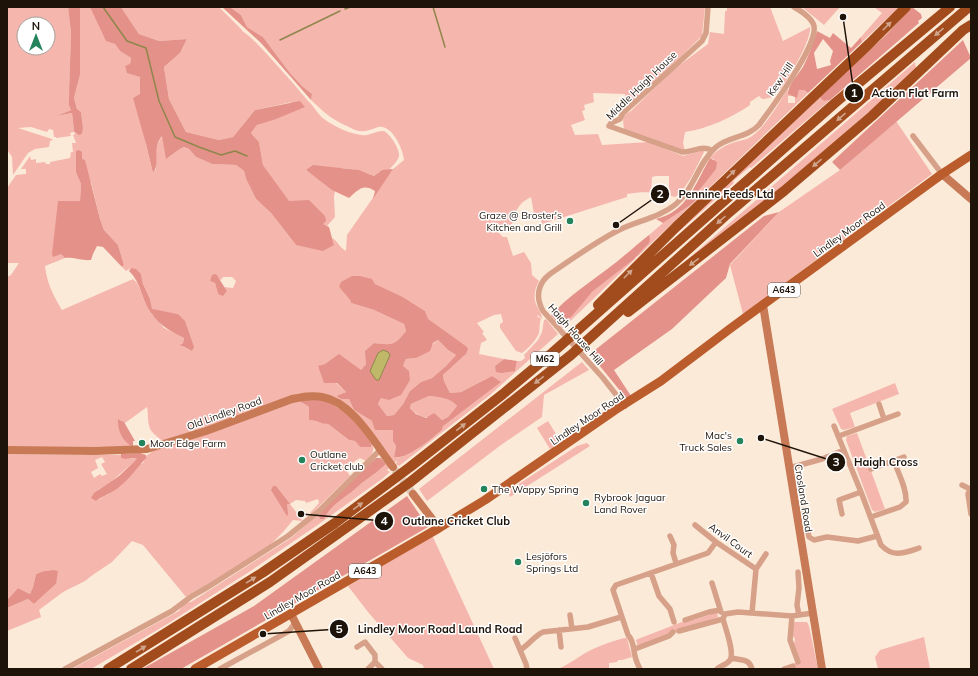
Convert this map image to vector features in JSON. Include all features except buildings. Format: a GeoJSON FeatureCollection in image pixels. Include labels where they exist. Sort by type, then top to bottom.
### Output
{"type":"FeatureCollection","features":[{"type":"Feature","properties":{"kind":"highway","name":"M62"},"geometry":{"type":"LineString","coordinates":[[552,353],[607,295],[676,227],[906,7]]}},
{"type":"Feature","properties":{"kind":"highway","name":"M62"},"geometry":{"type":"LineString","coordinates":[[108,669],[262,573],[335,523],[417,462],[552,353],[835,103],[950,7]]}},
{"type":"Feature","properties":{"kind":"highway","name":"M62"},"geometry":{"type":"LineString","coordinates":[[571,355],[726,216],[969,7]]}},
{"type":"Feature","properties":{"kind":"highway","name":"M62"},"geometry":{"type":"LineString","coordinates":[[131,669],[270,582],[409,483],[571,355],[710,250],[784,191],[872,116],[963,30],[971,25]]}},
{"type":"Feature","properties":{"kind":"main road","name":"Lindley Moor Road"},"geometry":{"type":"LineString","coordinates":[[195,669],[485,500],[593,425],[661,381],[942,174],[971,155]]}},
{"type":"Feature","properties":{"kind":"street","name":"Middle Haigh House"},"geometry":{"type":"LineString","coordinates":[[708,7],[706,33],[702,41],[623,113],[620,119],[611,123],[610,126],[685,153],[704,148],[709,148],[712,151]]}},
{"type":"Feature","properties":{"kind":"street","name":"Kew Hill"},"geometry":{"type":"LineString","coordinates":[[722,143],[744,136],[757,127],[804,57],[814,28],[810,19],[794,7]]}},
{"type":"Feature","properties":{"kind":"street"},"geometry":{"type":"LineString","coordinates":[[913,136],[942,174],[971,199]]}},
{"type":"Feature","properties":{"kind":"street","name":"Haigh House Hill"},"geometry":{"type":"LineString","coordinates":[[624,406],[543,311],[539,301],[538,291],[544,279],[550,274],[612,234],[664,212],[674,205],[689,190],[705,160],[712,151],[722,143]]}},
{"type":"Feature","properties":{"kind":"street","name":"Crosland Road"},"geometry":{"type":"LineString","coordinates":[[763,305],[822,669]]}},
{"type":"Feature","properties":{"kind":"street","name":"Old Lindley Road"},"geometry":{"type":"LineString","coordinates":[[7,450],[102,451],[147,449],[206,431],[292,399],[303,396],[316,396],[329,399],[345,407],[363,427],[393,467]]}},
{"type":"Feature","properties":{"kind":"street"},"geometry":{"type":"LineString","coordinates":[[878,404],[884,419]]}},
{"type":"Feature","properties":{"kind":"street"},"geometry":{"type":"LineString","coordinates":[[839,436],[898,414]]}},
{"type":"Feature","properties":{"kind":"street"},"geometry":{"type":"LineString","coordinates":[[834,426],[862,492],[881,544],[886,550],[894,554],[903,554],[919,548]]}},
{"type":"Feature","properties":{"kind":"street"},"geometry":{"type":"LineString","coordinates":[[65,669],[172,611],[192,596],[227,576],[288,536],[320,510],[380,450]]}},
{"type":"Feature","properties":{"kind":"street"},"geometry":{"type":"LineString","coordinates":[[789,468],[822,459],[844,450]]}},
{"type":"Feature","properties":{"kind":"street"},"geometry":{"type":"LineString","coordinates":[[871,469],[904,457]]}},
{"type":"Feature","properties":{"kind":"street"},"geometry":{"type":"LineString","coordinates":[[871,517],[900,507],[906,502],[906,496],[894,460]]}},
{"type":"Feature","properties":{"kind":"street"},"geometry":{"type":"LineString","coordinates":[[962,485],[971,488],[968,494],[971,514]]}},
{"type":"Feature","properties":{"kind":"street"},"geometry":{"type":"LineString","coordinates":[[842,514],[839,500],[862,492]]}},
{"type":"Feature","properties":{"kind":"street"},"geometry":{"type":"LineString","coordinates":[[413,494],[439,528]]}},
{"type":"Feature","properties":{"kind":"street"},"geometry":{"type":"LineString","coordinates":[[804,510],[810,539],[814,540],[827,537],[858,541],[877,536]]}},
{"type":"Feature","properties":{"kind":"street","name":"Anvil Court"},"geometry":{"type":"LineString","coordinates":[[695,524],[716,542],[756,569]]}},
{"type":"Feature","properties":{"kind":"street"},"geometry":{"type":"LineString","coordinates":[[670,536],[674,546],[673,553],[676,564]]}},
{"type":"Feature","properties":{"kind":"street"},"geometry":{"type":"LineString","coordinates":[[640,669],[634,655],[635,649],[621,617],[613,590],[616,585],[708,553],[716,542]]}},
{"type":"Feature","properties":{"kind":"street","name":"Anvil Court"},"geometry":{"type":"LineString","coordinates":[[752,613],[756,569],[766,554]]}},
{"type":"Feature","properties":{"kind":"street"},"geometry":{"type":"LineString","coordinates":[[798,572],[799,588],[797,605],[799,615]]}},
{"type":"Feature","properties":{"kind":"street"},"geometry":{"type":"LineString","coordinates":[[651,573],[660,596],[670,609],[674,622]]}},
{"type":"Feature","properties":{"kind":"street"},"geometry":{"type":"LineString","coordinates":[[712,583],[723,617],[732,658],[729,662],[717,669]]}},
{"type":"Feature","properties":{"kind":"street"},"geometry":{"type":"LineString","coordinates":[[685,620],[720,610]]}},
{"type":"Feature","properties":{"kind":"street"},"geometry":{"type":"LineString","coordinates":[[635,649],[669,636],[676,631],[723,617],[725,614],[752,613],[792,616],[813,613]]}},
{"type":"Feature","properties":{"kind":"street"},"geometry":{"type":"LineString","coordinates":[[291,614],[319,669]]}},
{"type":"Feature","properties":{"kind":"street"},"geometry":{"type":"LineString","coordinates":[[570,615],[572,629]]}},
{"type":"Feature","properties":{"kind":"street"},"geometry":{"type":"LineString","coordinates":[[792,616],[790,640],[798,662]]}},
{"type":"Feature","properties":{"kind":"street"},"geometry":{"type":"LineString","coordinates":[[520,650],[543,632],[588,627],[621,617]]}},
{"type":"Feature","properties":{"kind":"street"},"geometry":{"type":"LineString","coordinates":[[220,669],[289,631],[295,623]]}},
{"type":"Feature","properties":{"kind":"street"},"geometry":{"type":"LineString","coordinates":[[559,630],[561,647]]}},
{"type":"Feature","properties":{"kind":"street"},"geometry":{"type":"LineString","coordinates":[[515,638],[527,669]]}},
{"type":"Feature","properties":{"kind":"street"},"geometry":{"type":"LineString","coordinates":[[357,647],[366,642],[375,655],[375,662],[382,669]]}},
{"type":"Feature","properties":{"kind":"street"},"geometry":{"type":"LineString","coordinates":[[732,658],[748,661],[752,669]]}},
{"type":"Feature","properties":{"kind":"street"},"geometry":{"type":"LineString","coordinates":[[368,669],[375,662]]}},
{"type":"Feature","properties":{"kind":"street"},"geometry":{"type":"LineString","coordinates":[[784,669],[793,666]]}},
{"type":"Feature","properties":{"kind":"shaded area"},"geometry":{"type":"Polygon","coordinates":[[[7,7],[68,7],[71,33],[69,107],[71,110],[58,116],[72,113],[74,131],[77,134],[83,128],[81,112],[77,109],[74,98],[80,75],[80,7],[90,7],[120,51],[131,58],[130,64],[136,75],[140,77],[140,94],[146,144],[153,173],[156,169],[155,149],[162,136],[169,157],[184,147],[189,149],[196,157],[212,164],[236,165],[244,171],[246,179],[256,199],[271,213],[296,245],[334,245],[332,238],[346,251],[347,235],[393,169],[404,160],[399,144],[388,129],[378,127],[358,131],[338,122],[325,113],[311,100],[312,94],[290,73],[263,37],[247,27],[241,15],[230,7],[705,7],[702,36],[633,103],[630,104],[630,99],[626,98],[625,94],[593,93],[594,102],[584,105],[585,110],[582,111],[585,120],[571,125],[575,135],[598,134],[602,145],[649,142],[683,156],[705,150],[692,176],[681,193],[675,197],[651,192],[627,194],[627,197],[542,224],[540,217],[535,219],[531,197],[520,205],[514,216],[512,224],[494,228],[503,237],[507,237],[513,256],[524,252],[531,263],[532,275],[539,281],[535,298],[542,319],[538,315],[537,316],[541,319],[539,333],[532,344],[522,353],[516,351],[500,328],[500,324],[503,322],[501,314],[494,315],[477,323],[484,332],[482,333],[487,340],[481,343],[479,354],[504,359],[495,366],[515,371],[517,361],[521,361],[525,358],[524,355],[538,340],[542,332],[544,320],[546,319],[558,334],[490,395],[399,466],[396,464],[397,461],[393,463],[325,395],[252,411],[165,441],[160,439],[151,431],[148,422],[147,407],[125,423],[119,419],[133,447],[7,447],[7,277],[11,275],[19,263],[7,263],[7,188],[16,175],[26,174],[26,169],[21,169],[30,156],[31,160],[36,159],[36,163],[45,162],[46,164],[50,164],[50,162],[70,158],[71,152],[73,152],[72,143],[76,143],[73,135],[75,134],[74,132],[70,133],[71,136],[56,138],[54,137],[53,130],[49,129],[47,132],[31,127],[18,128],[53,140],[50,141],[49,147],[35,149],[28,153],[13,175],[12,157],[8,151],[7,7]],[[669,176],[652,177],[651,191],[669,191],[669,176]],[[79,179],[81,184],[80,201],[58,202],[62,254],[65,258],[45,266],[51,289],[62,310],[133,279],[137,283],[152,314],[164,328],[184,338],[183,343],[181,344],[183,347],[192,351],[178,314],[152,310],[150,299],[143,284],[141,274],[131,268],[126,271],[122,267],[124,265],[118,245],[104,230],[91,182],[79,179]],[[223,277],[221,280],[210,281],[215,283],[218,294],[227,291],[224,287],[233,288],[236,281],[232,277],[223,277]],[[374,284],[339,287],[351,303],[374,310],[404,324],[406,331],[395,342],[389,344],[374,343],[366,364],[361,370],[325,364],[318,367],[346,392],[336,396],[341,399],[349,399],[354,410],[372,421],[393,430],[393,441],[396,446],[394,457],[406,456],[442,430],[443,426],[492,376],[461,392],[450,393],[444,381],[443,375],[466,354],[466,346],[427,319],[425,311],[403,297],[374,284]]]}},
{"type":"Feature","properties":{"kind":"shaded area"},"geometry":{"type":"Polygon","coordinates":[[[68,7],[80,7],[80,75],[74,98],[77,109],[81,112],[83,128],[80,135],[74,131],[72,113],[57,116],[71,110],[69,103],[71,33],[68,7]]]}},
{"type":"Feature","properties":{"kind":"shaded area"},"geometry":{"type":"Polygon","coordinates":[[[90,7],[121,7],[139,34],[159,41],[187,39],[180,53],[164,67],[169,99],[186,132],[219,140],[233,137],[255,110],[300,101],[305,107],[257,125],[251,133],[259,142],[263,165],[289,201],[309,200],[325,216],[326,221],[323,224],[329,227],[334,245],[323,251],[296,245],[271,213],[256,199],[246,179],[244,171],[236,165],[212,164],[196,157],[189,149],[184,147],[166,159],[162,136],[157,146],[156,165],[153,173],[133,98],[140,94],[140,77],[127,73],[125,66],[130,64],[131,58],[120,51],[115,44],[106,41],[90,7]]]}},
{"type":"Feature","properties":{"kind":"shaded area"},"geometry":{"type":"Polygon","coordinates":[[[121,7],[219,7],[265,52],[322,117],[337,127],[356,134],[366,135],[378,131],[384,131],[389,135],[396,146],[399,153],[397,160],[389,170],[382,170],[374,176],[356,170],[340,168],[306,170],[335,191],[335,217],[327,226],[322,224],[303,202],[289,202],[263,165],[259,142],[251,133],[257,125],[292,102],[255,110],[233,137],[219,140],[186,132],[169,99],[164,67],[180,53],[187,39],[159,41],[139,34],[121,7]]]}},
{"type":"Feature","properties":{"kind":"shaded area"},"geometry":{"type":"Polygon","coordinates":[[[222,7],[230,7],[241,15],[247,27],[263,37],[290,73],[312,94],[311,100],[261,43],[222,7]]]}},
{"type":"Feature","properties":{"kind":"shaded area"},"geometry":{"type":"Polygon","coordinates":[[[727,7],[770,7],[783,41],[810,27],[810,33],[803,51],[792,72],[775,95],[762,99],[759,96],[750,102],[750,105],[728,118],[702,128],[685,132],[683,143],[685,151],[624,129],[624,117],[673,70],[708,44],[710,32],[724,34],[725,12],[727,7]]]}},
{"type":"Feature","properties":{"kind":"shaded area"},"geometry":{"type":"Polygon","coordinates":[[[802,7],[840,7],[824,25],[802,7]]]}},
{"type":"Feature","properties":{"kind":"shaded area"},"geometry":{"type":"Polygon","coordinates":[[[874,7],[899,7],[862,42],[861,37],[882,13],[874,7]]]}},
{"type":"Feature","properties":{"kind":"shaded area"},"geometry":{"type":"Polygon","coordinates":[[[912,7],[921,14],[922,18],[918,21],[919,23],[830,100],[824,101],[821,99],[820,96],[886,35],[912,7]]]}},
{"type":"Feature","properties":{"kind":"shaded area"},"geometry":{"type":"Polygon","coordinates":[[[817,31],[830,38],[833,33],[851,48],[861,37],[862,42],[808,93],[804,90],[799,90],[797,98],[788,94],[788,90],[791,83],[803,67],[817,31]],[[823,39],[814,53],[817,69],[831,65],[830,61],[833,51],[823,39]]]}},
{"type":"Feature","properties":{"kind":"shaded area"},"geometry":{"type":"Polygon","coordinates":[[[963,40],[971,58],[840,170],[832,162],[963,40]]]}},
{"type":"Feature","properties":{"kind":"shaded area"},"geometry":{"type":"Polygon","coordinates":[[[915,62],[916,69],[926,63],[814,162],[679,267],[915,62]]]}},
{"type":"Feature","properties":{"kind":"shaded area"},"geometry":{"type":"Polygon","coordinates":[[[788,89],[788,94],[794,96],[788,96],[788,103],[795,103],[795,97],[797,97],[799,90],[804,90],[808,93],[637,257],[636,256],[649,241],[649,235],[663,223],[689,206],[708,178],[714,159],[710,158],[725,146],[747,139],[759,130],[770,117],[788,89]]]}},
{"type":"Feature","properties":{"kind":"shaded area"},"geometry":{"type":"Polygon","coordinates":[[[820,96],[824,101],[830,100],[751,168],[750,167],[733,181],[734,183],[650,257],[820,96]]]}},
{"type":"Feature","properties":{"kind":"shaded area"},"geometry":{"type":"Polygon","coordinates":[[[896,121],[932,174],[743,314],[730,265],[779,212],[840,170],[896,121]]]}},
{"type":"Feature","properties":{"kind":"shaded area"},"geometry":{"type":"Polygon","coordinates":[[[79,150],[82,152],[82,159],[85,160],[104,230],[118,245],[124,265],[122,267],[103,247],[97,246],[91,260],[65,258],[61,254],[53,257],[52,254],[58,201],[80,201],[81,184],[76,172],[76,151],[79,150]]]}},
{"type":"Feature","properties":{"kind":"shaded area"},"geometry":{"type":"Polygon","coordinates":[[[710,158],[717,162],[716,169],[697,193],[699,197],[689,206],[663,223],[656,219],[676,210],[683,203],[695,187],[710,158]]]}},
{"type":"Feature","properties":{"kind":"shaded area"},"geometry":{"type":"Polygon","coordinates":[[[313,165],[359,170],[374,176],[382,170],[393,169],[373,199],[375,191],[367,188],[361,188],[349,198],[332,190],[306,170],[313,165]]]}},
{"type":"Feature","properties":{"kind":"shaded area"},"geometry":{"type":"Polygon","coordinates":[[[779,212],[730,264],[726,278],[672,329],[614,370],[631,396],[626,398],[590,354],[764,216],[779,212]]]}},
{"type":"Feature","properties":{"kind":"shaded area"},"geometry":{"type":"Polygon","coordinates":[[[649,235],[649,243],[634,259],[592,292],[571,317],[560,323],[557,322],[551,315],[557,308],[612,266],[649,235]]]}},
{"type":"Feature","properties":{"kind":"shaded area"},"geometry":{"type":"Polygon","coordinates":[[[635,257],[636,258],[563,328],[557,322],[561,323],[592,292],[635,257]]]}},
{"type":"Feature","properties":{"kind":"shaded area"},"geometry":{"type":"Polygon","coordinates":[[[131,268],[136,269],[141,274],[152,309],[178,314],[185,321],[194,347],[192,351],[180,345],[183,343],[184,338],[162,325],[152,314],[139,286],[129,271],[131,268]]]}},
{"type":"Feature","properties":{"kind":"shaded area"},"geometry":{"type":"Polygon","coordinates":[[[216,274],[227,291],[223,296],[218,294],[215,283],[210,281],[212,275],[216,274]]]}},
{"type":"Feature","properties":{"kind":"shaded area"},"geometry":{"type":"Polygon","coordinates":[[[352,276],[372,279],[375,284],[403,297],[425,311],[428,319],[466,346],[468,349],[466,354],[443,375],[444,381],[450,393],[461,392],[492,376],[501,382],[443,426],[442,430],[420,448],[406,455],[394,457],[396,446],[393,441],[393,430],[375,430],[372,421],[354,410],[349,399],[341,399],[336,396],[346,392],[337,383],[324,383],[318,366],[325,364],[339,354],[361,370],[366,364],[365,351],[374,343],[389,344],[395,342],[406,331],[404,324],[374,310],[351,303],[339,287],[341,282],[352,276]],[[438,340],[433,343],[430,351],[416,358],[406,359],[403,366],[409,371],[410,380],[401,395],[389,400],[381,398],[378,404],[387,416],[394,415],[403,404],[410,391],[421,382],[432,378],[456,355],[448,350],[438,340]],[[383,350],[379,353],[374,363],[376,380],[379,380],[388,358],[383,350]],[[429,396],[411,404],[410,408],[416,414],[426,418],[434,413],[442,420],[448,417],[457,406],[451,401],[440,397],[429,396]]]}},
{"type":"Feature","properties":{"kind":"shaded area"},"geometry":{"type":"Polygon","coordinates":[[[438,340],[448,350],[456,355],[432,378],[421,382],[410,391],[403,404],[394,415],[387,416],[378,404],[400,371],[406,359],[416,358],[438,340]]]}},
{"type":"Feature","properties":{"kind":"shaded area"},"geometry":{"type":"Polygon","coordinates":[[[383,350],[388,352],[390,355],[379,380],[376,380],[370,371],[378,353],[383,350]]]}},
{"type":"Feature","properties":{"kind":"shaded area"},"geometry":{"type":"Polygon","coordinates":[[[504,359],[517,361],[515,371],[501,373],[496,372],[495,366],[504,359]]]}},
{"type":"Feature","properties":{"kind":"shaded area"},"geometry":{"type":"Polygon","coordinates":[[[582,362],[589,370],[544,395],[542,417],[501,445],[427,501],[419,489],[582,362]]]}},
{"type":"Feature","properties":{"kind":"shaded area"},"geometry":{"type":"Polygon","coordinates":[[[895,383],[899,394],[850,413],[855,427],[844,430],[841,429],[832,409],[895,383]]]}},
{"type":"Feature","properties":{"kind":"shaded area"},"geometry":{"type":"Polygon","coordinates":[[[429,396],[440,397],[451,401],[457,406],[448,417],[442,420],[437,416],[422,416],[410,408],[411,404],[429,396]]]}},
{"type":"Feature","properties":{"kind":"shaded area"},"geometry":{"type":"Polygon","coordinates":[[[298,400],[309,407],[310,420],[328,424],[349,440],[355,441],[360,447],[371,447],[372,444],[373,447],[372,454],[366,461],[360,458],[352,463],[347,471],[350,476],[311,514],[310,513],[319,503],[318,499],[306,503],[305,501],[296,500],[290,504],[303,521],[293,520],[269,546],[186,597],[143,545],[132,541],[112,562],[85,581],[63,592],[39,610],[41,617],[7,631],[7,608],[28,599],[34,604],[56,584],[53,570],[44,571],[36,574],[30,594],[18,588],[7,600],[7,454],[121,455],[121,458],[123,459],[137,458],[137,460],[113,480],[98,490],[96,501],[112,492],[140,464],[143,463],[146,456],[153,451],[298,400]],[[102,457],[95,460],[98,468],[91,472],[94,478],[100,474],[102,476],[107,474],[101,464],[105,462],[102,457]]]}},
{"type":"Feature","properties":{"kind":"shaded area"},"geometry":{"type":"Polygon","coordinates":[[[298,400],[325,400],[351,416],[372,444],[371,447],[360,447],[355,441],[349,440],[328,424],[309,420],[309,407],[298,400]]]}},
{"type":"Feature","properties":{"kind":"shaded area"},"geometry":{"type":"Polygon","coordinates":[[[118,419],[124,422],[135,441],[133,441],[133,447],[126,442],[121,435],[118,419]]]}},
{"type":"Feature","properties":{"kind":"shaded area"},"geometry":{"type":"Polygon","coordinates":[[[548,421],[561,442],[550,449],[537,428],[548,421]]]}},
{"type":"Feature","properties":{"kind":"shaded area"},"geometry":{"type":"Polygon","coordinates":[[[857,433],[885,509],[875,512],[872,510],[846,440],[847,436],[857,433]]]}},
{"type":"Feature","properties":{"kind":"shaded area"},"geometry":{"type":"Polygon","coordinates":[[[587,443],[590,446],[510,497],[508,491],[577,446],[587,443]]]}},
{"type":"Feature","properties":{"kind":"shaded area"},"geometry":{"type":"Polygon","coordinates":[[[140,453],[146,455],[146,458],[122,485],[96,501],[91,498],[94,493],[119,476],[137,459],[123,459],[121,458],[121,454],[140,453]]]}},
{"type":"Feature","properties":{"kind":"shaded area"},"geometry":{"type":"Polygon","coordinates":[[[376,458],[381,458],[386,464],[337,503],[324,519],[320,519],[319,516],[322,511],[376,458]]]}},
{"type":"Feature","properties":{"kind":"shaded area"},"geometry":{"type":"Polygon","coordinates":[[[386,464],[389,468],[387,470],[390,472],[382,479],[249,572],[164,626],[91,669],[72,669],[179,611],[185,603],[191,602],[291,538],[322,511],[324,519],[337,503],[386,464]]]}},
{"type":"Feature","properties":{"kind":"shaded area"},"geometry":{"type":"Polygon","coordinates":[[[273,486],[276,486],[290,504],[287,504],[287,516],[271,490],[273,486]]]}},
{"type":"Feature","properties":{"kind":"shaded area"},"geometry":{"type":"Polygon","coordinates":[[[407,496],[428,527],[181,669],[142,669],[254,606],[407,496]]]}},
{"type":"Feature","properties":{"kind":"shaded area"},"geometry":{"type":"Polygon","coordinates":[[[432,535],[494,669],[424,669],[423,665],[408,658],[368,612],[348,586],[432,535]]]}},
{"type":"Feature","properties":{"kind":"shaded area"},"geometry":{"type":"Polygon","coordinates":[[[53,570],[58,571],[56,584],[34,604],[28,599],[7,608],[7,600],[18,588],[30,594],[36,574],[53,570]]]}},
{"type":"Feature","properties":{"kind":"shaded area"},"geometry":{"type":"Polygon","coordinates":[[[717,612],[718,617],[638,647],[636,640],[638,639],[687,620],[694,620],[717,612]]]}},
{"type":"Feature","properties":{"kind":"shaded area"},"geometry":{"type":"Polygon","coordinates":[[[793,622],[807,622],[818,669],[795,669],[793,664],[800,661],[794,644],[795,639],[793,636],[793,622]]]}},
{"type":"Feature","properties":{"kind":"shaded area"},"geometry":{"type":"Polygon","coordinates":[[[924,637],[930,669],[878,669],[875,657],[880,650],[924,637]]]}},
{"type":"Feature","properties":{"kind":"shaded area"},"geometry":{"type":"Polygon","coordinates":[[[627,638],[632,657],[609,663],[609,669],[558,669],[595,648],[627,638]]]}},
{"type":"Feature","properties":{"kind":"waterway"},"geometry":{"type":"LineString","coordinates":[[103,7],[127,41],[146,48],[159,101],[175,137],[221,155],[235,151],[247,156]]}},
{"type":"Feature","properties":{"kind":"waterway"},"geometry":{"type":"LineString","coordinates":[[345,9],[350,7]]}},
{"type":"Feature","properties":{"kind":"waterway"},"geometry":{"type":"LineString","coordinates":[[433,7],[445,47]]}},
{"type":"Feature","properties":{"kind":"waterway"},"geometry":{"type":"LineString","coordinates":[[280,40],[340,11]]}},
{"type":"Feature","properties":{"kind":"tunnel"},"geometry":{"type":"LineString","coordinates":[[395,470],[413,494]]}},
{"type":"Feature","properties":{"kind":"place","name":"Action Flat Farm"},"geometry":{"type":"Point","coordinates":[843,17]}},
{"type":"Feature","properties":{"kind":"place","name":"Graze @ Broster's Kitchen and Grill"},"geometry":{"type":"Point","coordinates":[570,221]}},
{"type":"Feature","properties":{"kind":"place","name":"Pennine Feeds Ltd"},"geometry":{"type":"Point","coordinates":[616,225]}},
{"type":"Feature","properties":{"kind":"place","name":"Haigh Cross"},"geometry":{"type":"Point","coordinates":[761,438]}},
{"type":"Feature","properties":{"kind":"place","name":"Mac's Truck Sales"},"geometry":{"type":"Point","coordinates":[740,441]}},
{"type":"Feature","properties":{"kind":"place","name":"Moor Edge Farm"},"geometry":{"type":"Point","coordinates":[142,443]}},
{"type":"Feature","properties":{"kind":"place","name":"Outlane Cricket club"},"geometry":{"type":"Point","coordinates":[302,460]}},
{"type":"Feature","properties":{"kind":"place","name":"The Wappy Spring"},"geometry":{"type":"Point","coordinates":[484,489]}},
{"type":"Feature","properties":{"kind":"place","name":"Rybrook Jaguar Land Rover"},"geometry":{"type":"Point","coordinates":[586,503]}},
{"type":"Feature","properties":{"kind":"place","name":"Outlane Cricket Club"},"geometry":{"type":"Point","coordinates":[301,514]}},
{"type":"Feature","properties":{"kind":"place","name":"Lesjöfors Springs Ltd"},"geometry":{"type":"Point","coordinates":[518,562]}},
{"type":"Feature","properties":{"kind":"place","name":"Lindley Moor Road Laund Road"},"geometry":{"type":"Point","coordinates":[263,634]}}]}
